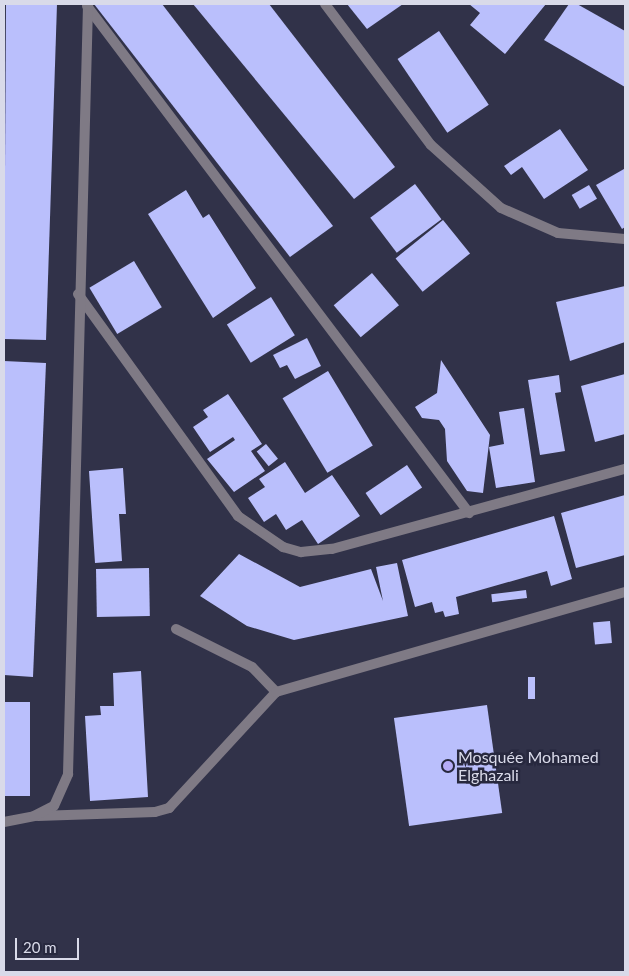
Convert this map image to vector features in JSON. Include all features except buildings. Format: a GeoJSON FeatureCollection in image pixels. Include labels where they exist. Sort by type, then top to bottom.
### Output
{"type":"FeatureCollection","features":[{"type":"Feature","properties":{"kind":"street"},"geometry":{"type":"LineString","coordinates":[[324,4],[431,145],[501,208],[558,233],[625,239]]}},
{"type":"Feature","properties":{"kind":"street"},"geometry":{"type":"LineString","coordinates":[[34,816],[54,806],[68,774],[78,294],[87,5]]}},
{"type":"Feature","properties":{"kind":"street"},"geometry":{"type":"LineString","coordinates":[[87,5],[469,513]]}},
{"type":"Feature","properties":{"kind":"street"},"geometry":{"type":"LineString","coordinates":[[78,294],[238,516],[266,539],[301,552],[332,549],[625,469]]}},
{"type":"Feature","properties":{"kind":"street"},"geometry":{"type":"LineString","coordinates":[[4,822],[34,816],[155,812],[176,805],[253,713],[276,692],[625,592]]}},
{"type":"Feature","properties":{"kind":"street"},"geometry":{"type":"LineString","coordinates":[[176,629],[252,667],[276,692]]}},
{"type":"Feature","properties":{"kind":"place","name":"Mosquée Mohamed Elghazali"},"geometry":{"type":"Point","coordinates":[448,766]}}]}
